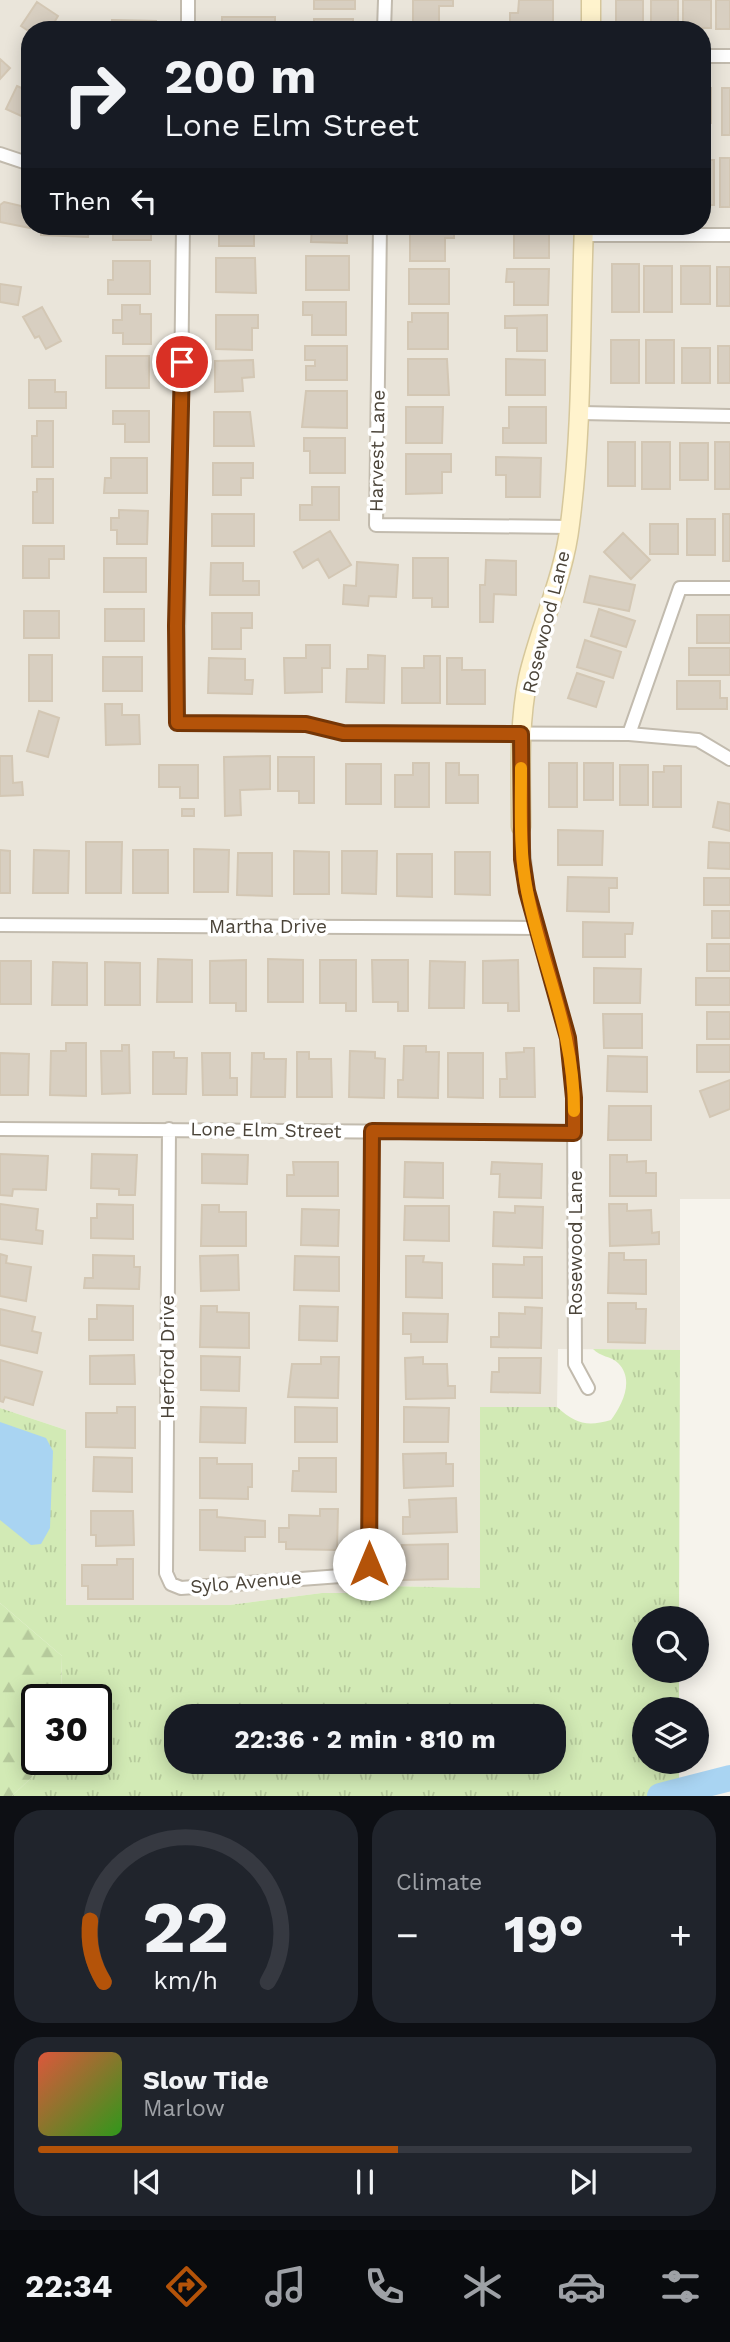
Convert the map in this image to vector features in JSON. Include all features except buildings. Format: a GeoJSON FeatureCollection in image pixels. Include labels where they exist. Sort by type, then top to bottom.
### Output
{"type":"FeatureCollection","features":[{"type":"Feature","properties":{"kind":"street"},"geometry":{"type":"LineString","coordinates":[[188,0],[188,21]]}},
{"type":"Feature","properties":{"kind":"street"},"geometry":{"type":"LineString","coordinates":[[384,21],[385,0]]}},
{"type":"Feature","properties":{"kind":"street"},"geometry":{"type":"LineString","coordinates":[[591,0],[591,21]]}},
{"type":"Feature","properties":{"kind":"street"},"geometry":{"type":"LineString","coordinates":[[711,57],[730,56]]}},
{"type":"Feature","properties":{"kind":"street"},"geometry":{"type":"LineString","coordinates":[[0,154],[21,161]]}},
{"type":"Feature","properties":{"kind":"street"},"geometry":{"type":"LineString","coordinates":[[711,234],[730,235]]}},
{"type":"Feature","properties":{"kind":"street"},"geometry":{"type":"LineString","coordinates":[[183,235],[177,723],[306,724],[343,733],[629,734],[698,740],[730,759]]}},
{"type":"Feature","properties":{"kind":"street","name":"Harvest Lane"},"geometry":{"type":"LineString","coordinates":[[380,235],[376,525],[570,527]]}},
{"type":"Feature","properties":{"kind":"street","name":"Rosewood Lane"},"geometry":{"type":"LineString","coordinates":[[584,235],[581,413],[570,527],[553,600],[528,678],[521,734],[522,827],[527,891],[568,1038],[574,1098],[575,1364],[588,1388]]}},
{"type":"Feature","properties":{"kind":"street"},"geometry":{"type":"LineString","coordinates":[[581,413],[730,416]]}},
{"type":"Feature","properties":{"kind":"street"},"geometry":{"type":"LineString","coordinates":[[629,734],[680,588],[730,588]]}},
{"type":"Feature","properties":{"kind":"street","name":"Martha Drive"},"geometry":{"type":"LineString","coordinates":[[0,925],[536,928]]}},
{"type":"Feature","properties":{"kind":"street","name":"Lone Elm Street"},"geometry":{"type":"LineString","coordinates":[[0,1129],[574,1133]]}},
{"type":"Feature","properties":{"kind":"street","name":"Herford Drive"},"geometry":{"type":"LineString","coordinates":[[169,1129],[166,1573],[171,1584]]}},
{"type":"Feature","properties":{"kind":"street","name":"Sylo Avenue"},"geometry":{"type":"LineString","coordinates":[[171,1584],[181,1588],[364,1573],[369,1564],[372,1131]]}},
{"type":"Feature","properties":{"kind":"shaded area"},"geometry":{"type":"Polygon","coordinates":[[[0,0],[730,0],[730,1199],[680,1199],[680,1350],[558,1349],[557,1407],[480,1407],[480,1588],[386,1586],[373,1593],[322,1593],[230,1605],[66,1605],[66,1430],[0,1408],[0,0]]]}},
{"type":"Feature","properties":{"kind":"green space"},"geometry":{"type":"Polygon","coordinates":[[[593,1349],[680,1350],[679,1606],[632,1606],[632,1683],[679,1683],[679,1697],[632,1697],[632,1774],[679,1774],[679,1796],[12,1796],[34,1775],[112,1775],[112,1684],[61,1684],[62,1656],[0,1603],[0,1408],[66,1430],[66,1605],[230,1605],[322,1593],[373,1593],[386,1586],[480,1588],[480,1407],[557,1407],[582,1422],[611,1420],[623,1400],[626,1377],[618,1363],[593,1349]]]}},
{"type":"Feature","properties":{"kind":"green space"},"geometry":{"type":"Polygon","coordinates":[[[0,1603],[62,1656],[61,1684],[21,1684],[21,1775],[34,1775],[12,1796],[0,1796],[0,1603]]]}},
{"type":"Feature","properties":{"kind":"water"},"geometry":{"type":"Polygon","coordinates":[[[0,1422],[46,1438],[53,1451],[50,1528],[41,1544],[31,1545],[0,1520],[0,1422]]]}},
{"type":"Feature","properties":{"kind":"waterway"},"geometry":{"type":"LineString","coordinates":[[660,1796],[730,1778]]}},
{"type":"Feature","properties":{"kind":"slow traffic"},"geometry":{"type":"LineString","coordinates":[[521,768],[522,859],[536,928],[553,978],[568,1038],[574,1111]]}},
{"type":"Feature","properties":{"kind":"route"},"geometry":{"type":"LineString","coordinates":[[182,362],[176,626],[177,723],[306,724],[343,733],[521,734],[522,859],[536,928],[553,978],[568,1038],[574,1098],[574,1133],[372,1131],[369,1564]]}}]}
